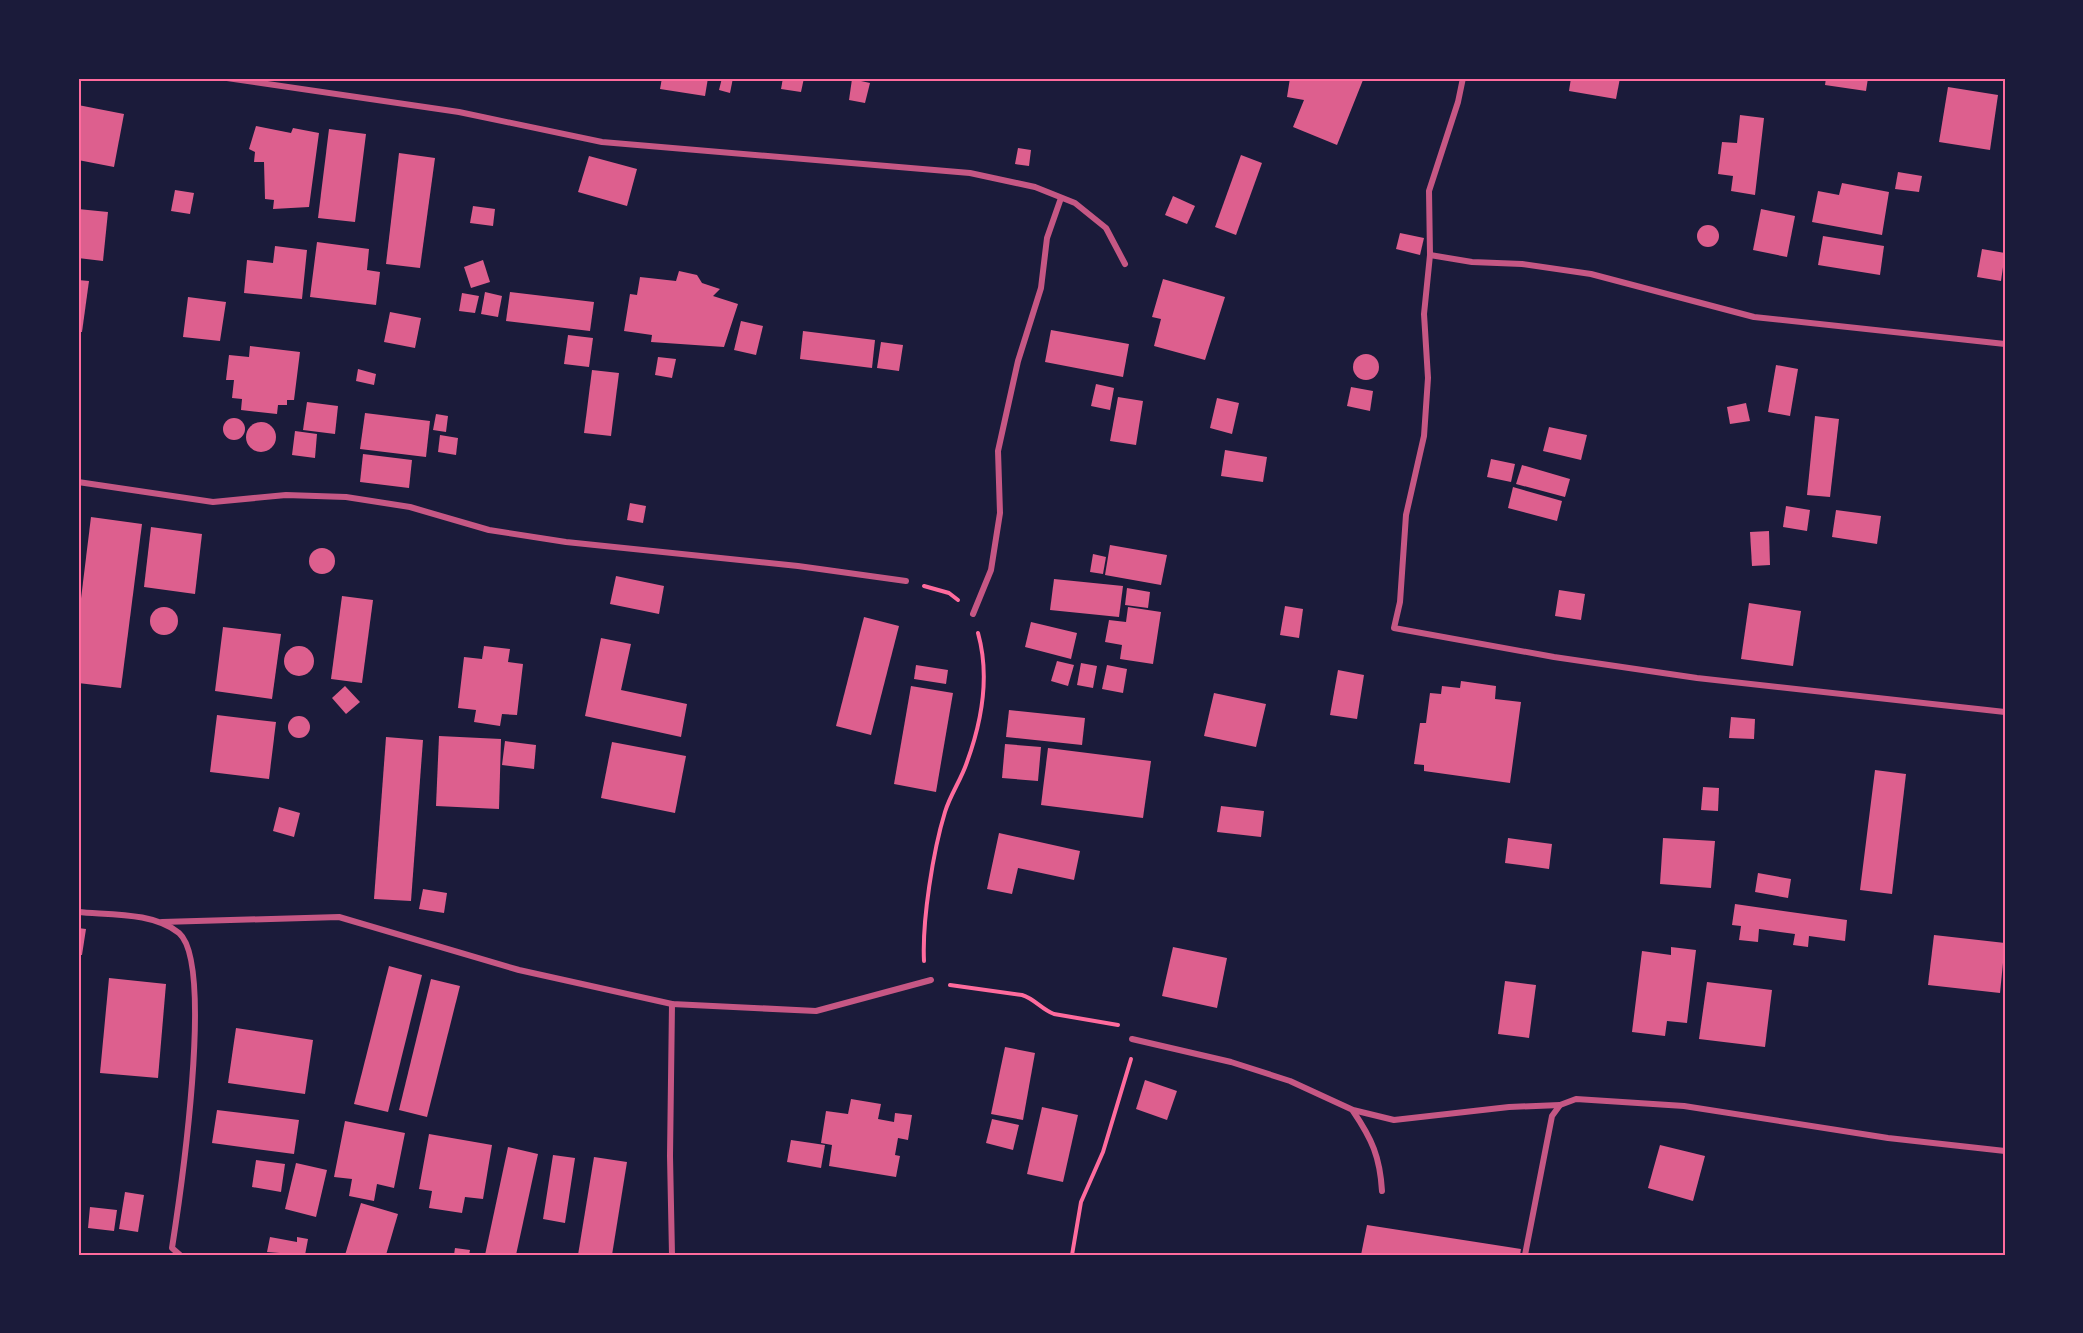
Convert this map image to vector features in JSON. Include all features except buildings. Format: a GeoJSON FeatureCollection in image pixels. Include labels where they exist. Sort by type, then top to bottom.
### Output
{"type":"FeatureCollection","features":[{"type":"Feature","properties":{"kind":"street"},"geometry":{"type":"LineString","coordinates":[[226,78],[459,112],[603,142],[970,173],[1035,187],[1075,203],[1106,228],[1125,264]]}},
{"type":"Feature","properties":{"kind":"street"},"geometry":{"type":"LineString","coordinates":[[1463,78],[1458,102],[1429,191],[1430,255],[1424,314],[1428,378],[1424,436],[1406,515],[1400,602],[1394,628],[1554,657],[1697,678],[2005,712]]}},
{"type":"Feature","properties":{"kind":"street"},"geometry":{"type":"LineString","coordinates":[[974,614],[991,570],[1000,513],[998,451],[1018,361],[1041,288],[1047,238],[1061,198]]}},
{"type":"Feature","properties":{"kind":"street"},"geometry":{"type":"LineString","coordinates":[[1430,255],[1472,262],[1522,264],[1591,274],[1754,317],[2005,344]]}},
{"type":"Feature","properties":{"kind":"street"},"geometry":{"type":"LineString","coordinates":[[78,482],[213,502],[286,495],[346,497],[410,507],[489,530],[566,542],[798,566],[906,581]]}},
{"type":"Feature","properties":{"kind":"street"},"geometry":{"type":"LineString","coordinates":[[78,912],[162,922],[339,917],[519,970],[672,1004],[816,1011],[931,980]]}},
{"type":"Feature","properties":{"kind":"street"},"geometry":{"type":"LineString","coordinates":[[162,922],[181,934],[189,947],[195,1003],[192,1085],[172,1248],[180,1255]]}},
{"type":"Feature","properties":{"kind":"street"},"geometry":{"type":"LineString","coordinates":[[672,1004],[670,1121],[672,1255]]}},
{"type":"Feature","properties":{"kind":"street"},"geometry":{"type":"LineString","coordinates":[[1132,1039],[1231,1062],[1290,1081],[1353,1110],[1394,1120],[1509,1107],[1560,1105],[1576,1099],[1684,1106],[1888,1138],[2005,1151]]}},
{"type":"Feature","properties":{"kind":"street"},"geometry":{"type":"LineString","coordinates":[[1525,1255],[1552,1116],[1560,1105]]}},
{"type":"Feature","properties":{"kind":"street"},"geometry":{"type":"LineString","coordinates":[[1353,1110],[1372,1139],[1381,1171],[1382,1191]]}},
{"type":"Feature","properties":{"kind":"path"},"geometry":{"type":"LineString","coordinates":[[906,581],[949,593],[974,614],[983,649],[982,708],[967,763],[945,812],[933,870],[924,953],[925,971],[931,980],[1031,998],[1046,1011],[1054,1014],[1118,1024],[1132,1039],[1133,1051],[1103,1152],[1081,1202],[1072,1255]]}}]}
